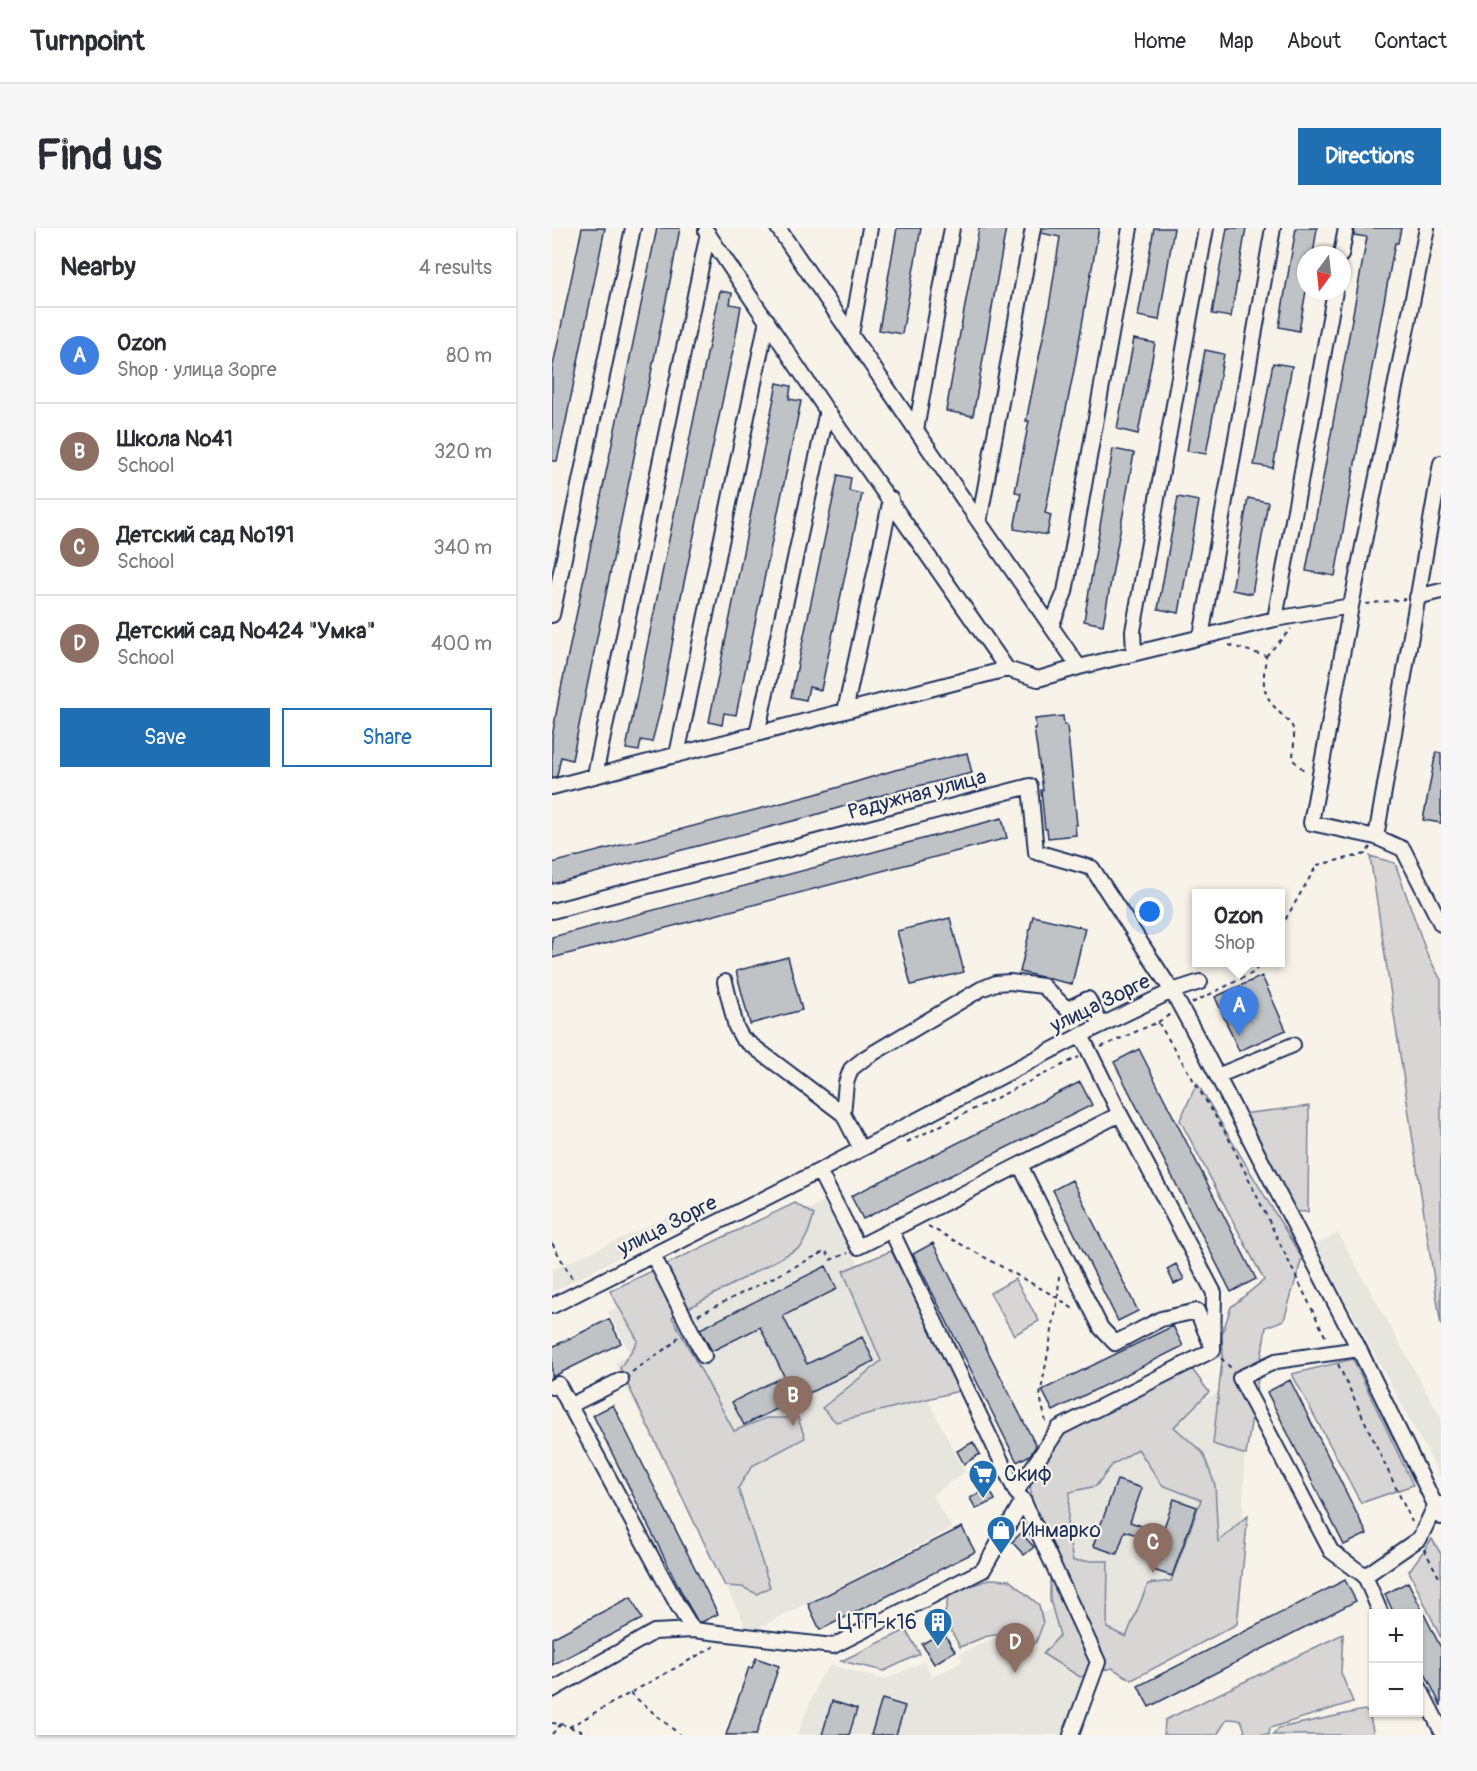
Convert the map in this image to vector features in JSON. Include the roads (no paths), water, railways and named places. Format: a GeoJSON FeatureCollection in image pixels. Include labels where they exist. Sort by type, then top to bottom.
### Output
{"type":"FeatureCollection","features":[{"type":"Feature","properties":{"kind":"street"},"geometry":{"type":"LineString","coordinates":[[552,615],[633,228]]}},
{"type":"Feature","properties":{"kind":"street"},"geometry":{"type":"LineString","coordinates":[[778,228],[788,234],[851,335],[1079,667]]}},
{"type":"Feature","properties":{"kind":"street"},"geometry":{"type":"LineString","coordinates":[[851,335],[870,228]]}},
{"type":"Feature","properties":{"kind":"street"},"geometry":{"type":"LineString","coordinates":[[916,429],[952,228]]}},
{"type":"Feature","properties":{"kind":"street"},"geometry":{"type":"LineString","coordinates":[[979,522],[1033,228]]}},
{"type":"Feature","properties":{"kind":"street"},"geometry":{"type":"LineString","coordinates":[[1051,626],[1065,592],[1130,228]]}},
{"type":"Feature","properties":{"kind":"street"},"geometry":{"type":"LineString","coordinates":[[1134,653],[1133,631],[1206,228]]}},
{"type":"Feature","properties":{"kind":"street"},"geometry":{"type":"LineString","coordinates":[[1202,636],[1273,228]]}},
{"type":"Feature","properties":{"kind":"street"},"geometry":{"type":"LineString","coordinates":[[1343,246],[1346,228]]}},
{"type":"Feature","properties":{"kind":"street"},"geometry":{"type":"LineString","coordinates":[[1427,228],[1351,606],[1311,824],[1376,837],[1403,849],[1441,924]]}},
{"type":"Feature","properties":{"kind":"street"},"geometry":{"type":"LineString","coordinates":[[706,231],[827,411],[1007,669]]}},
{"type":"Feature","properties":{"kind":"street"},"geometry":{"type":"LineString","coordinates":[[595,775],[706,231]]}},
{"type":"Feature","properties":{"kind":"street"},"geometry":{"type":"LineString","coordinates":[[1275,619],[1333,300]]}},
{"type":"Feature","properties":{"kind":"street"},"geometry":{"type":"LineString","coordinates":[[677,755],[767,320]]}},
{"type":"Feature","properties":{"kind":"street"},"geometry":{"type":"LineString","coordinates":[[757,734],[827,411]]}},
{"type":"Feature","properties":{"kind":"street"},"geometry":{"type":"LineString","coordinates":[[1376,837],[1441,463]]}},
{"type":"Feature","properties":{"kind":"street"},"geometry":{"type":"LineString","coordinates":[[845,711],[891,500]]}},
{"type":"Feature","properties":{"kind":"street"},"geometry":{"type":"LineString","coordinates":[[1417,597],[1441,591]]}},
{"type":"Feature","properties":{"kind":"street"},"geometry":{"type":"LineString","coordinates":[[552,787],[1007,669],[1038,679],[1202,636],[1275,619],[1351,606]]}},
{"type":"Feature","properties":{"kind":"street","name":"Радужная улица"},"geometry":{"type":"LineString","coordinates":[[552,911],[1030,786],[1036,852],[1092,868],[1172,991]]}},
{"type":"Feature","properties":{"kind":"street"},"geometry":{"type":"LineString","coordinates":[[724,982],[736,1027],[742,1038],[843,1114],[861,1149]]}},
{"type":"Feature","properties":{"kind":"street"},"geometry":{"type":"LineString","coordinates":[[843,1114],[846,1083],[851,1069],[865,1058],[943,1011],[996,983],[1010,982],[1043,986],[1067,1009],[1088,999],[1101,1025]]}},
{"type":"Feature","properties":{"kind":"street"},"geometry":{"type":"LineString","coordinates":[[1172,991],[1200,982]]}},
{"type":"Feature","properties":{"kind":"street","name":"улица Зорге"},"geometry":{"type":"LineString","coordinates":[[552,1306],[1081,1035],[1172,991],[1359,1349],[1439,1509]]}},
{"type":"Feature","properties":{"kind":"street"},"geometry":{"type":"LineString","coordinates":[[1081,1035],[1214,1293],[1213,1350]]}},
{"type":"Feature","properties":{"kind":"street"},"geometry":{"type":"LineString","coordinates":[[1217,1076],[1293,1045]]}},
{"type":"Feature","properties":{"kind":"street"},"geometry":{"type":"LineString","coordinates":[[819,1171],[858,1247],[1120,1114]]}},
{"type":"Feature","properties":{"kind":"street"},"geometry":{"type":"LineString","coordinates":[[1020,1165],[1101,1328],[1115,1343],[1161,1320],[1197,1311],[1213,1350]]}},
{"type":"Feature","properties":{"kind":"street"},"geometry":{"type":"LineString","coordinates":[[891,1230],[1098,1662],[1071,1735]]}},
{"type":"Feature","properties":{"kind":"street"},"geometry":{"type":"LineString","coordinates":[[653,1255],[704,1356]]}},
{"type":"Feature","properties":{"kind":"street"},"geometry":{"type":"LineString","coordinates":[[1359,1349],[1276,1361],[1240,1378],[1331,1551],[1365,1576],[1379,1609]]}},
{"type":"Feature","properties":{"kind":"street"},"geometry":{"type":"LineString","coordinates":[[552,1690],[654,1632],[693,1630],[832,1646],[983,1569],[1020,1496],[1059,1428],[1213,1350]]}},
{"type":"Feature","properties":{"kind":"street"},"geometry":{"type":"LineString","coordinates":[[569,1406],[621,1380]]}},
{"type":"Feature","properties":{"kind":"street"},"geometry":{"type":"LineString","coordinates":[[552,1387],[558,1384],[693,1630]]}},
{"type":"Feature","properties":{"kind":"street"},"geometry":{"type":"LineString","coordinates":[[1365,1576],[1419,1538],[1439,1509]]}},
{"type":"Feature","properties":{"kind":"street"},"geometry":{"type":"LineString","coordinates":[[1423,1693],[1441,1730]]}},
{"type":"Feature","properties":{"kind":"place","name":"Ozon"},"geometry":{"type":"Point","coordinates":[1239,1036]}},
{"type":"Feature","properties":{"kind":"place","name":"Школа №41"},"geometry":{"type":"Point","coordinates":[793,1426]}},
{"type":"Feature","properties":{"kind":"place","name":"Скиф"},"geometry":{"type":"Point","coordinates":[983,1500]}},
{"type":"Feature","properties":{"kind":"place","name":"Инмарко"},"geometry":{"type":"Point","coordinates":[1001,1556]}},
{"type":"Feature","properties":{"kind":"place","name":"Детский сад №191"},"geometry":{"type":"Point","coordinates":[1153,1573]}},
{"type":"Feature","properties":{"kind":"place","name":"ЦТП-к16"},"geometry":{"type":"Point","coordinates":[938,1648]}},
{"type":"Feature","properties":{"kind":"place","name":"Детский сад №424 \"Умка\""},"geometry":{"type":"Point","coordinates":[1015,1673]}}]}
